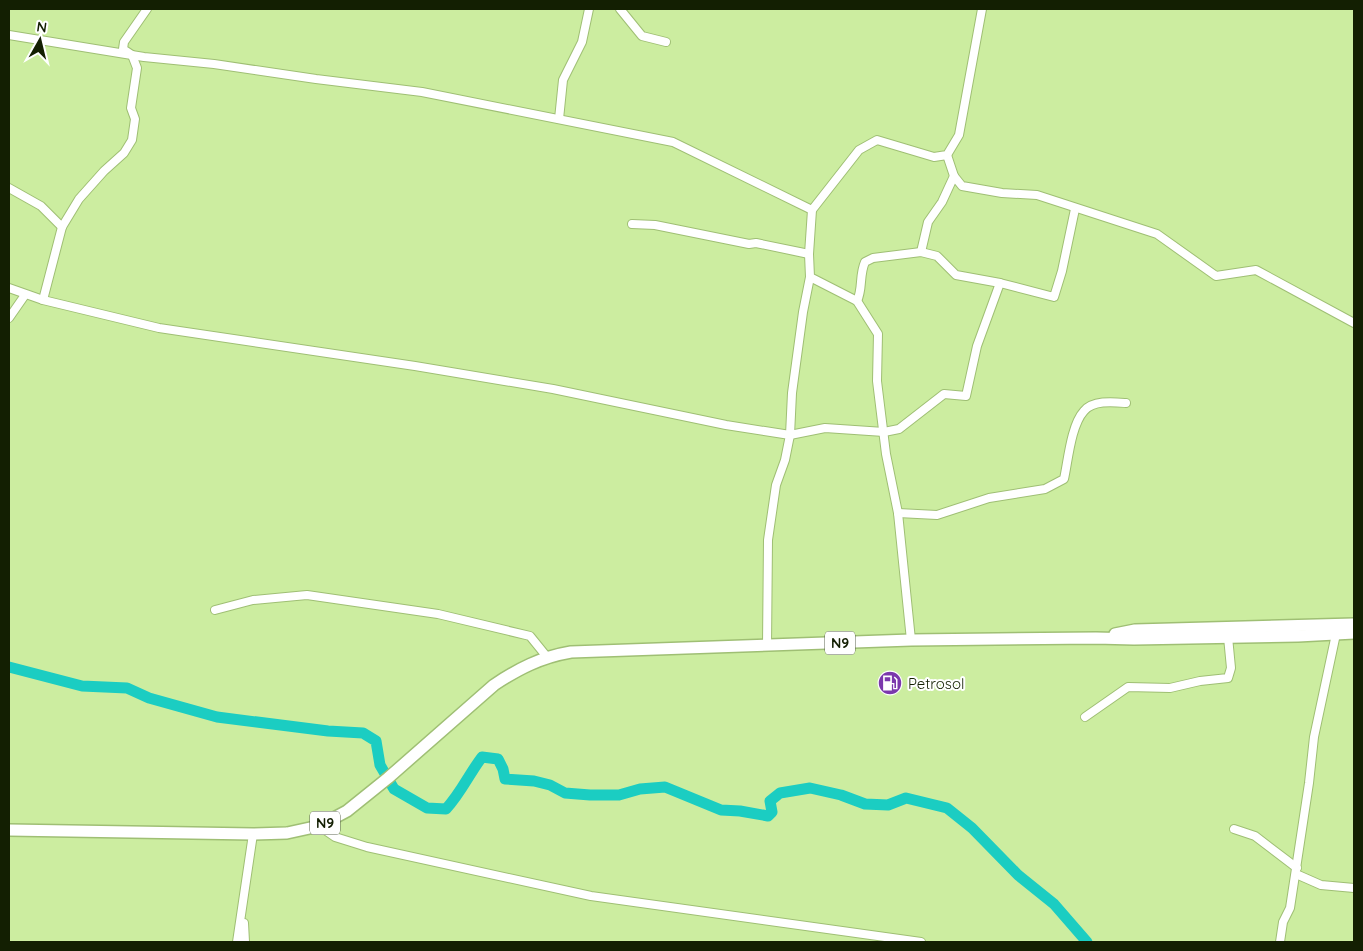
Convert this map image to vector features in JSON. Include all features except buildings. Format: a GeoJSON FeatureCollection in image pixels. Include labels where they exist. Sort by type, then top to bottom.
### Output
{"type":"FeatureCollection","features":[{"type":"Feature","properties":{"kind":"highway","name":"N9"},"geometry":{"type":"LineString","coordinates":[[1096,638],[1135,630],[1354,624]]}},
{"type":"Feature","properties":{"kind":"highway","name":"N9"},"geometry":{"type":"LineString","coordinates":[[9,830],[254,834],[287,832],[319,826],[347,811],[369,794],[494,685],[517,670],[557,654],[585,650],[911,640],[1134,639],[1354,633]]}},
{"type":"Feature","properties":{"kind":"street"},"geometry":{"type":"LineString","coordinates":[[43,300],[62,227],[79,198],[124,153],[132,140],[135,119],[131,108],[137,68],[132,55],[123,49],[124,42],[147,9]]}},
{"type":"Feature","properties":{"kind":"street"},"geometry":{"type":"LineString","coordinates":[[559,119],[563,80],[582,42],[588,9]]}},
{"type":"Feature","properties":{"kind":"street"},"geometry":{"type":"LineString","coordinates":[[620,9],[642,36],[666,42]]}},
{"type":"Feature","properties":{"kind":"street"},"geometry":{"type":"LineString","coordinates":[[767,645],[768,540],[776,485],[785,460],[790,435],[792,393],[810,277],[809,254],[812,210],[859,150],[877,140],[934,157],[947,154],[959,135],[982,9]]}},
{"type":"Feature","properties":{"kind":"street"},"geometry":{"type":"LineString","coordinates":[[9,35],[132,55],[422,92],[673,142],[812,210]]}},
{"type":"Feature","properties":{"kind":"street"},"geometry":{"type":"LineString","coordinates":[[947,154],[954,176],[962,186],[1002,193],[1037,195],[1075,209],[1157,234],[1216,276],[1256,270],[1354,323]]}},
{"type":"Feature","properties":{"kind":"street"},"geometry":{"type":"LineString","coordinates":[[920,252],[928,222],[942,202],[954,176]]}},
{"type":"Feature","properties":{"kind":"street"},"geometry":{"type":"LineString","coordinates":[[9,188],[41,206],[62,227]]}},
{"type":"Feature","properties":{"kind":"street"},"geometry":{"type":"LineString","coordinates":[[857,301],[860,295],[861,274],[865,262],[873,258],[920,252],[937,256],[956,275],[1000,283],[1054,297],[1057,294],[1075,209]]}},
{"type":"Feature","properties":{"kind":"street"},"geometry":{"type":"LineString","coordinates":[[632,224],[655,225],[809,254]]}},
{"type":"Feature","properties":{"kind":"street"},"geometry":{"type":"LineString","coordinates":[[810,277],[857,301],[878,334],[877,381],[886,454],[898,513],[911,640]]}},
{"type":"Feature","properties":{"kind":"street"},"geometry":{"type":"LineString","coordinates":[[9,288],[43,300],[159,328],[552,389],[726,425],[790,435],[825,428],[884,432],[899,429],[944,394],[966,396],[977,346],[1000,283]]}},
{"type":"Feature","properties":{"kind":"street"},"geometry":{"type":"LineString","coordinates":[[9,318],[25,295]]}},
{"type":"Feature","properties":{"kind":"street"},"geometry":{"type":"LineString","coordinates":[[898,513],[937,515],[988,498],[1044,490],[1064,479],[1077,422],[1085,410],[1096,404],[1126,403]]}},
{"type":"Feature","properties":{"kind":"street"},"geometry":{"type":"LineString","coordinates":[[215,610],[254,600],[307,595],[438,614],[530,636],[547,657]]}},
{"type":"Feature","properties":{"kind":"street"},"geometry":{"type":"LineString","coordinates":[[1280,942],[1283,922],[1290,908],[1309,784],[1314,737],[1336,634]]}},
{"type":"Feature","properties":{"kind":"street"},"geometry":{"type":"LineString","coordinates":[[1085,717],[1128,687],[1170,688],[1200,681],[1228,678],[1232,668],[1228,637]]}},
{"type":"Feature","properties":{"kind":"street"},"geometry":{"type":"LineString","coordinates":[[319,826],[335,838],[367,847],[591,896],[921,942]]}},
{"type":"Feature","properties":{"kind":"street"},"geometry":{"type":"LineString","coordinates":[[1234,829],[1255,836],[1296,871],[1321,885],[1354,888]]}},
{"type":"Feature","properties":{"kind":"street"},"geometry":{"type":"LineString","coordinates":[[237,942],[254,834]]}},
{"type":"Feature","properties":{"kind":"street"},"geometry":{"type":"LineString","coordinates":[[243,906],[245,942]]}},
{"type":"Feature","properties":{"kind":"waterway"},"geometry":{"type":"LineString","coordinates":[[9,667],[82,686],[127,688],[149,698],[217,717],[328,731],[363,733],[376,741],[380,765],[394,789],[427,808],[446,809],[482,757],[498,759],[505,779],[534,781],[550,785],[565,793],[619,795],[640,789],[665,787],[721,810],[768,816],[772,812],[770,801],[780,793],[810,788],[841,795],[865,804],[888,805],[906,798],[947,808],[972,828],[1018,875],[1054,904],[1087,942]]}},
{"type":"Feature","properties":{"kind":"place","name":"Petrosol"},"geometry":{"type":"Point","coordinates":[890,683]}}]}
